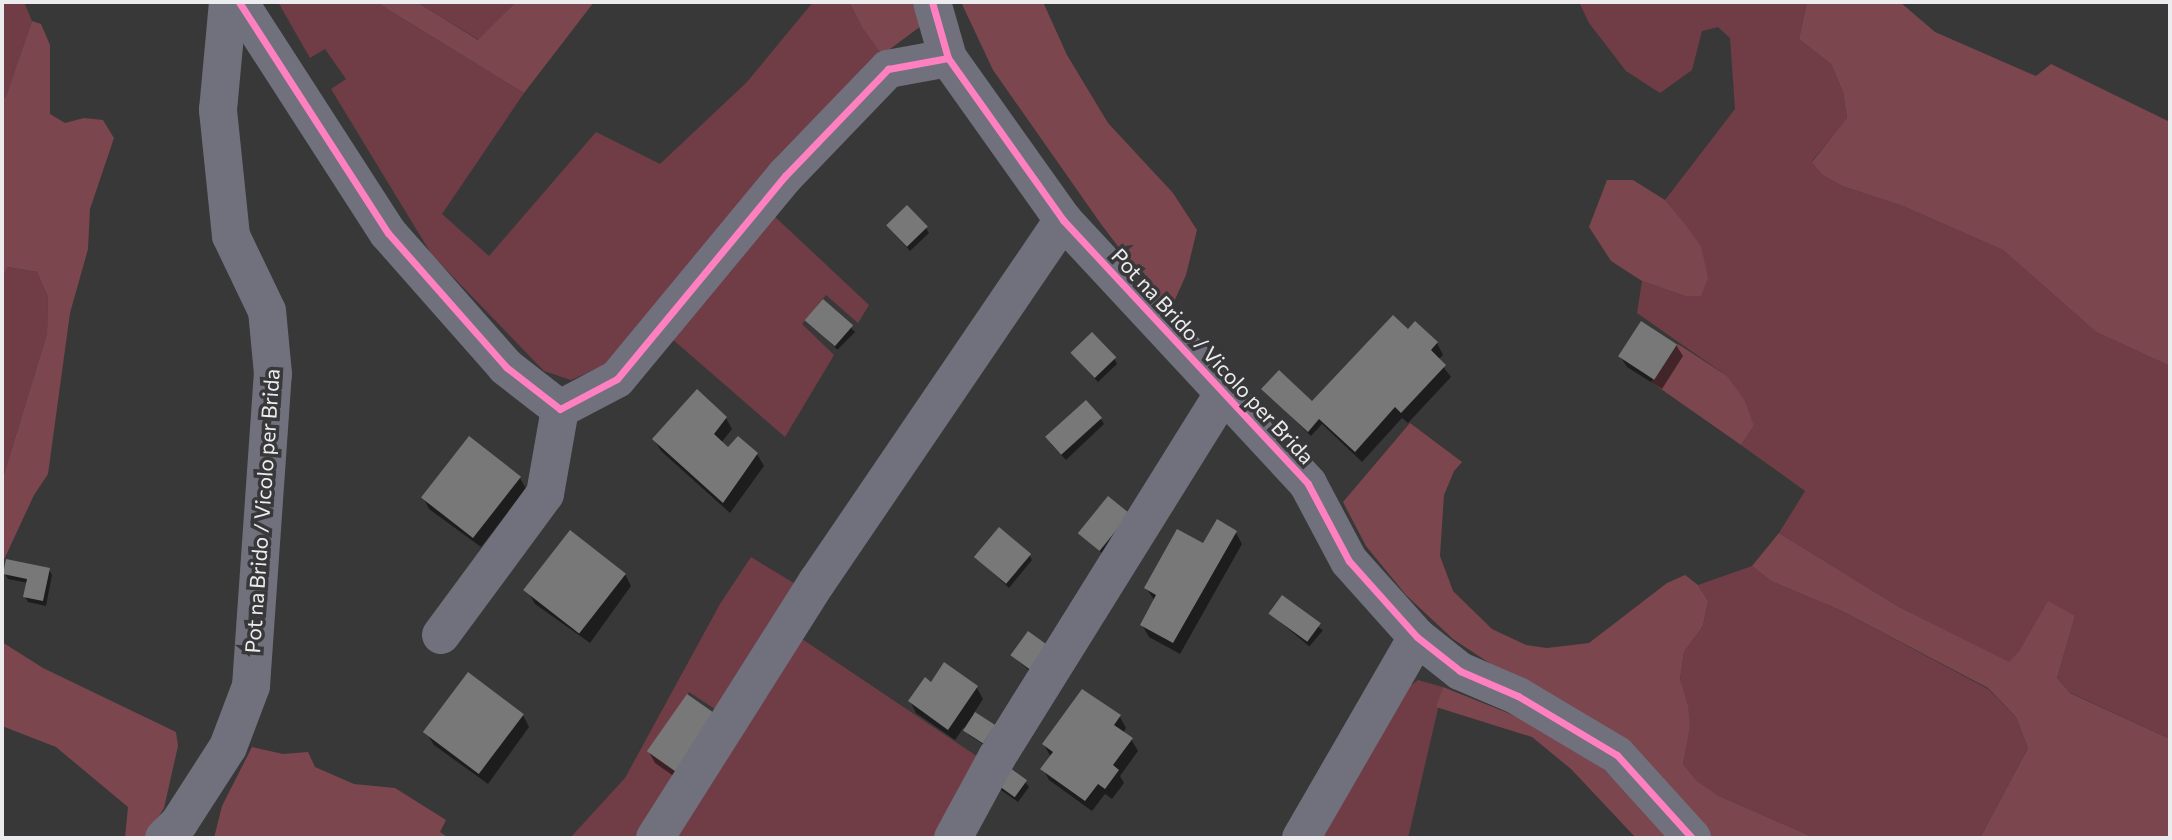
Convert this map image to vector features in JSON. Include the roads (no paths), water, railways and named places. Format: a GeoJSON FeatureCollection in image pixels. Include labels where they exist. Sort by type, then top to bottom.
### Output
{"type":"FeatureCollection","features":[{"type":"Feature","properties":{"kind":"street","name":"Pot na Brido / Vicolo per Brida"},"geometry":{"type":"LineString","coordinates":[[164,838],[178,823],[228,747],[251,686],[273,374],[267,311],[231,236],[218,110],[228,2]]}},
{"type":"Feature","properties":{"kind":"street"},"geometry":{"type":"LineString","coordinates":[[239,2],[388,233],[506,368],[560,409]]}},
{"type":"Feature","properties":{"kind":"street","name":"Pot na Brido / Vicolo per Brida"},"geometry":{"type":"LineString","coordinates":[[932,2],[948,58],[1063,220],[1308,484],[1349,561],[1417,638],[1460,671],[1518,696],[1617,755],[1692,838]]}},
{"type":"Feature","properties":{"kind":"street"},"geometry":{"type":"LineString","coordinates":[[560,409],[617,379],[785,176],[888,69],[948,58]]}},
{"type":"Feature","properties":{"kind":"street"},"geometry":{"type":"LineString","coordinates":[[654,838],[817,582],[1063,220]]}},
{"type":"Feature","properties":{"kind":"street","name":"Pot na Brido / Vicolo per Brida"},"geometry":{"type":"LineString","coordinates":[[953,838],[997,757],[1224,392]]}},
{"type":"Feature","properties":{"kind":"street"},"geometry":{"type":"LineString","coordinates":[[441,635],[545,494],[560,409]]}},
{"type":"Feature","properties":{"kind":"street"},"geometry":{"type":"LineString","coordinates":[[1300,838],[1417,638]]}}]}
